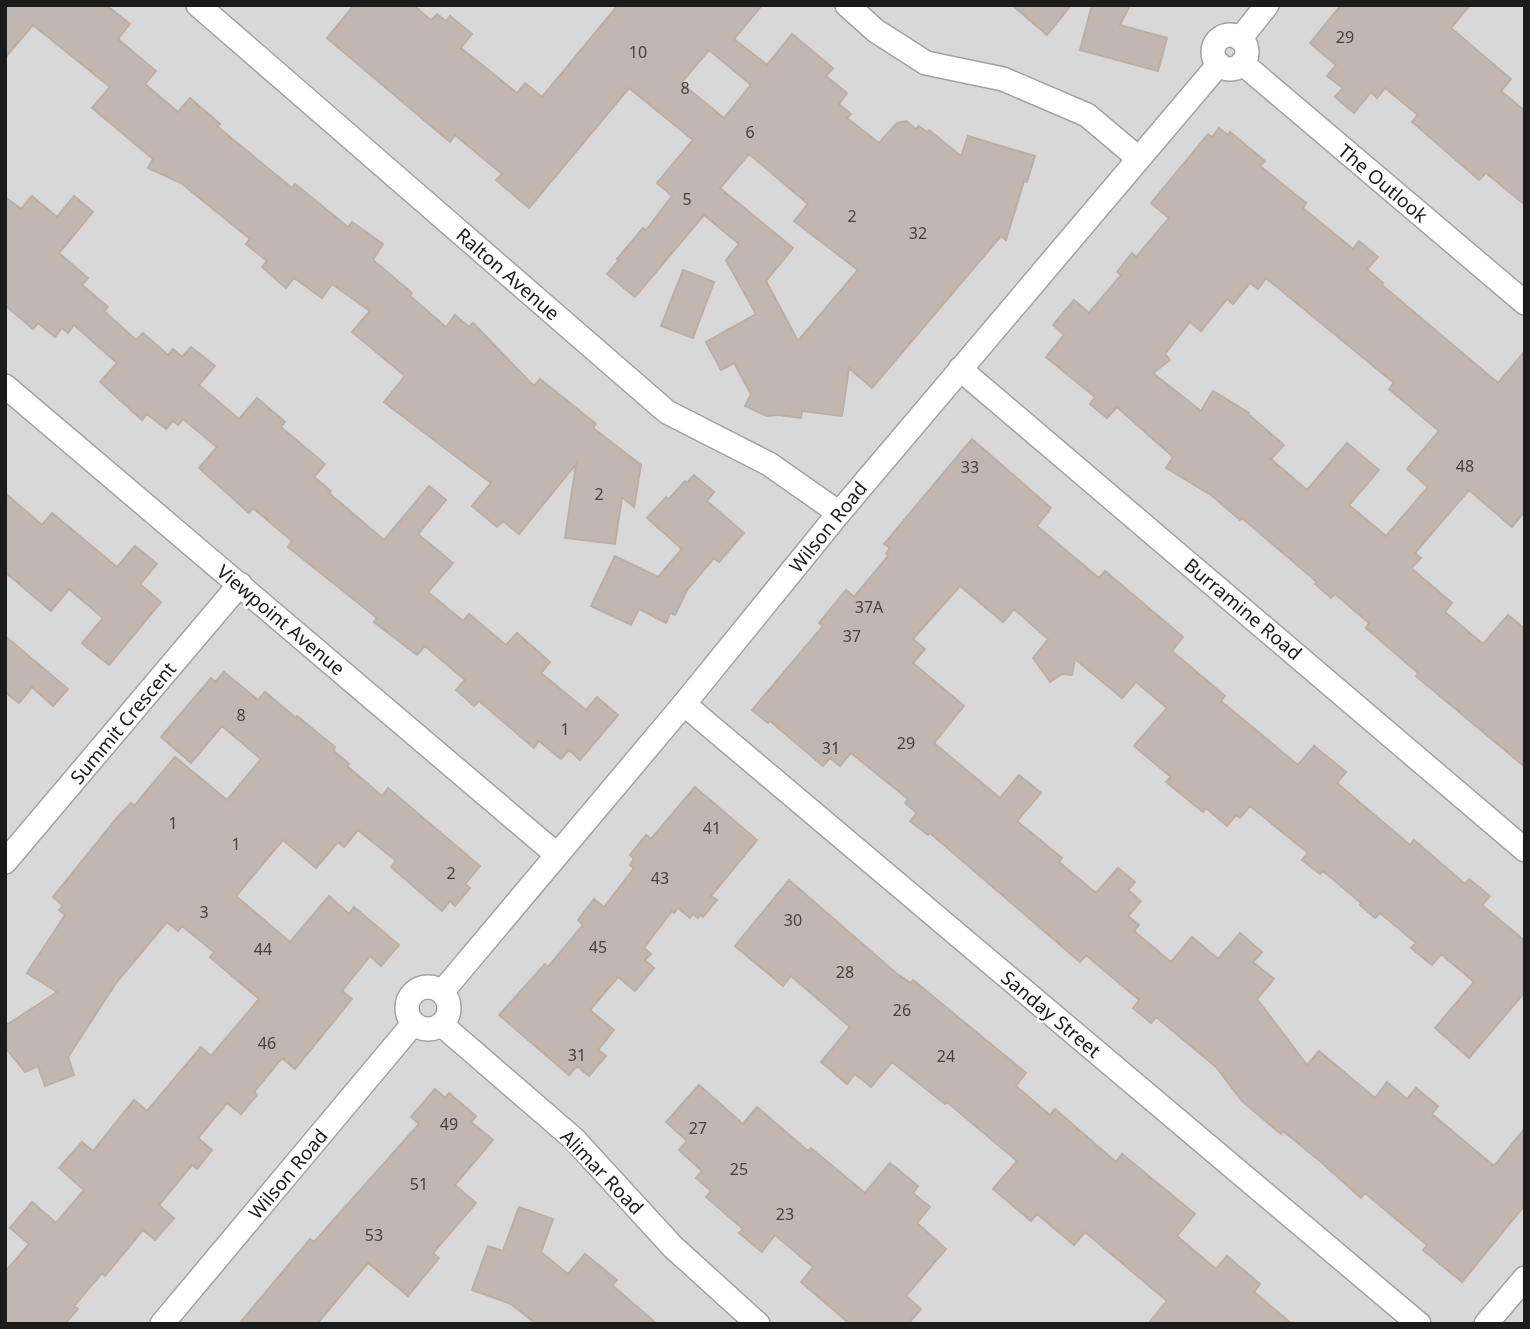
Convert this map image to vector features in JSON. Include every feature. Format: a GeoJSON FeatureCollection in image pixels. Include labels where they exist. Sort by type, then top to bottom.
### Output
{"type":"FeatureCollection","features":[{"type":"Feature","properties":{"kind":"street","name":"Ralton Avenue"},"geometry":{"type":"LineString","coordinates":[[198,5],[667,412],[769,464],[839,513]]}},
{"type":"Feature","properties":{"kind":"street"},"geometry":{"type":"LineString","coordinates":[[847,5],[876,31],[926,63],[1003,79],[1087,116],[1138,158]]}},
{"type":"Feature","properties":{"kind":"street"},"geometry":{"type":"LineString","coordinates":[[1240,38],[1267,5]]}},
{"type":"Feature","properties":{"kind":"street"},"geometry":{"type":"LineString","coordinates":[[1226,35],[1240,38],[1246,49],[1242,63],[1230,68],[1219,64],[1213,56],[1215,43],[1226,35]]}},
{"type":"Feature","properties":{"kind":"street","name":"The Outlook"},"geometry":{"type":"LineString","coordinates":[[1242,63],[1525,303]]}},
{"type":"Feature","properties":{"kind":"street","name":"Wilson Road"},"geometry":{"type":"LineString","coordinates":[[442,992],[684,704],[839,513],[1219,64]]}},
{"type":"Feature","properties":{"kind":"street","name":"Burramine Road"},"geometry":{"type":"LineString","coordinates":[[960,369],[1525,850]]}},
{"type":"Feature","properties":{"kind":"street","name":"Viewpoint Avenue"},"geometry":{"type":"LineString","coordinates":[[5,386],[556,854]]}},
{"type":"Feature","properties":{"kind":"street","name":"Summit Crescent"},"geometry":{"type":"LineString","coordinates":[[5,862],[240,584]]}},
{"type":"Feature","properties":{"kind":"street","name":"Sanday Street"},"geometry":{"type":"LineString","coordinates":[[684,704],[1419,1324]]}},
{"type":"Feature","properties":{"kind":"street"},"geometry":{"type":"LineString","coordinates":[[429,987],[442,992],[449,1004],[449,1012],[442,1025],[428,1030],[413,1024],[407,1010],[410,998],[415,992],[429,987]]}},
{"type":"Feature","properties":{"kind":"street","name":"Wilson Road"},"geometry":{"type":"LineString","coordinates":[[162,1324],[413,1024]]}},
{"type":"Feature","properties":{"kind":"street","name":"Alimar Road"},"geometry":{"type":"LineString","coordinates":[[442,1025],[574,1139],[673,1247],[758,1324]]}},
{"type":"Feature","properties":{"kind":"street"},"geometry":{"type":"LineString","coordinates":[[1486,1324],[1525,1278]]}},
{"type":"Feature","properties":{"kind":"shaded area"},"geometry":{"type":"Polygon","coordinates":[[[5,5],[1525,5],[1525,1324],[5,1324],[5,5]]]}},
{"type":"Feature","properties":{"kind":"building"},"geometry":{"type":"Polygon","coordinates":[[[5,5],[106,5],[130,24],[118,39],[156,71],[145,84],[178,112],[190,98],[220,124],[218,127],[292,188],[295,184],[348,227],[352,222],[383,244],[373,260],[446,327],[455,315],[469,327],[473,323],[534,386],[540,379],[596,424],[593,428],[641,465],[634,507],[622,497],[615,544],[565,538],[576,464],[519,534],[503,521],[497,527],[472,506],[491,483],[384,402],[405,376],[352,332],[370,311],[332,284],[322,298],[294,278],[286,288],[262,267],[267,261],[246,244],[250,239],[181,183],[148,168],[153,159],[92,108],[110,87],[33,25],[5,58],[5,5]]]}},
{"type":"Feature","properties":{"kind":"building"},"geometry":{"type":"Polygon","coordinates":[[[354,5],[413,5],[431,20],[437,14],[446,21],[450,16],[472,34],[461,48],[517,93],[525,83],[542,97],[618,5],[762,5],[734,39],[767,65],[792,34],[833,68],[826,76],[847,93],[839,104],[851,114],[847,118],[879,143],[897,123],[906,121],[916,129],[919,126],[927,132],[929,130],[961,156],[968,136],[1035,156],[1027,182],[1024,181],[1006,240],[1001,236],[872,388],[849,368],[842,416],[802,411],[801,418],[767,416],[745,406],[751,394],[734,363],[721,370],[706,342],[756,314],[726,260],[739,244],[704,215],[635,297],[607,274],[672,196],[657,183],[693,140],[629,88],[529,208],[496,180],[502,174],[455,135],[450,142],[327,38],[354,5]],[[709,50],[681,83],[724,118],[751,85],[709,50]],[[749,154],[720,188],[793,248],[766,281],[798,341],[858,270],[794,221],[808,204],[749,154]]]}},
{"type":"Feature","properties":{"kind":"building"},"geometry":{"type":"Polygon","coordinates":[[[1012,5],[1071,5],[1047,35],[1012,5]]]}},
{"type":"Feature","properties":{"kind":"building"},"geometry":{"type":"Polygon","coordinates":[[[1092,5],[1130,5],[1120,25],[1167,38],[1158,71],[1080,50],[1092,5]]]}},
{"type":"Feature","properties":{"kind":"building"},"geometry":{"type":"Polygon","coordinates":[[[1341,5],[1470,5],[1451,28],[1511,79],[1501,91],[1525,111],[1525,205],[1486,173],[1479,180],[1412,122],[1418,115],[1385,88],[1377,98],[1371,92],[1354,113],[1335,97],[1343,88],[1327,76],[1336,65],[1310,43],[1341,5]]]}},
{"type":"Feature","properties":{"kind":"building"},"geometry":{"type":"Polygon","coordinates":[[[1219,128],[1228,135],[1230,132],[1265,161],[1260,166],[1306,203],[1303,208],[1353,249],[1359,241],[1378,257],[1367,269],[1382,285],[1498,383],[1525,351],[1525,511],[1512,527],[1469,490],[1415,553],[1421,558],[1411,568],[1452,603],[1445,612],[1483,644],[1508,615],[1525,629],[1525,767],[1416,676],[1418,673],[1366,628],[1369,623],[1335,594],[1331,598],[1315,584],[1317,582],[1242,518],[1240,520],[1211,495],[1166,468],[1173,457],[1117,407],[1107,418],[1090,404],[1095,397],[1046,357],[1064,335],[1053,325],[1074,300],[1089,313],[1121,275],[1117,272],[1132,253],[1136,257],[1169,218],[1151,203],[1208,134],[1212,137],[1219,128]],[[1266,278],[1258,289],[1250,283],[1233,304],[1227,299],[1201,331],[1190,322],[1165,354],[1170,360],[1153,373],[1201,411],[1213,391],[1249,413],[1284,445],[1271,459],[1307,490],[1347,443],[1379,470],[1349,505],[1386,536],[1428,487],[1407,469],[1439,431],[1389,389],[1394,383],[1266,278]]]}},
{"type":"Feature","properties":{"kind":"building"},"geometry":{"type":"Polygon","coordinates":[[[32,196],[57,217],[74,196],[93,212],[59,253],[88,278],[82,285],[108,307],[104,311],[136,340],[143,333],[168,355],[173,349],[182,357],[191,347],[215,366],[199,385],[239,419],[257,398],[285,422],[281,427],[325,464],[314,477],[384,540],[429,486],[446,500],[418,534],[453,563],[428,592],[463,621],[469,614],[506,645],[517,633],[550,662],[541,673],[586,710],[597,697],[618,715],[580,760],[569,750],[561,759],[539,741],[534,748],[479,701],[474,706],[456,690],[465,680],[425,646],[417,655],[374,622],[377,618],[288,547],[292,541],[253,508],[249,513],[199,468],[217,447],[183,419],[178,425],[173,421],[166,429],[147,414],[142,420],[100,382],[117,363],[74,325],[68,333],[62,328],[55,337],[38,323],[33,329],[5,305],[5,197],[21,209],[32,196]]]}},
{"type":"Feature","properties":{"kind":"building"},"geometry":{"type":"Polygon","coordinates":[[[683,270],[714,282],[693,338],[661,326],[683,270]]]}},
{"type":"Feature","properties":{"kind":"building"},"geometry":{"type":"Polygon","coordinates":[[[972,439],[1051,508],[1037,526],[1099,578],[1105,571],[1183,637],[1172,651],[1225,696],[1221,701],[1298,765],[1314,746],[1346,772],[1337,783],[1410,845],[1414,840],[1465,884],[1469,879],[1490,896],[1482,905],[1525,941],[1525,992],[1469,1058],[1435,1028],[1474,982],[1441,954],[1432,965],[1411,948],[1416,943],[1380,913],[1375,918],[1323,871],[1320,874],[1302,860],[1308,853],[1250,806],[1240,818],[1236,815],[1227,826],[1206,808],[1203,812],[1166,782],[1171,777],[1134,746],[1167,708],[1136,682],[1122,698],[1075,659],[1072,675],[1062,674],[1050,682],[1033,658],[1048,639],[1014,609],[1003,622],[960,586],[913,639],[925,649],[913,663],[964,706],[934,743],[1000,798],[1019,775],[1041,793],[1017,821],[1062,858],[1059,862],[1096,893],[1118,868],[1135,882],[1128,890],[1141,901],[1128,916],[1139,925],[1134,931],[1171,962],[1192,937],[1218,959],[1240,933],[1262,952],[1253,962],[1274,979],[1257,999],[1307,1065],[1319,1051],[1375,1098],[1387,1082],[1407,1099],[1416,1088],[1438,1106],[1432,1114],[1494,1166],[1525,1128],[1525,1205],[1462,1282],[1423,1250],[1427,1245],[1365,1193],[1361,1198],[1283,1131],[1281,1134],[1242,1101],[1216,1067],[1156,1017],[1151,1023],[1133,1008],[1139,1000],[1086,955],[1080,962],[930,833],[928,835],[910,821],[917,813],[905,803],[908,799],[851,753],[840,766],[830,758],[823,766],[770,721],[768,723],[752,710],[823,626],[819,623],[846,590],[854,597],[888,556],[886,553],[890,548],[884,544],[972,439]]]}},
{"type":"Feature","properties":{"kind":"building"},"geometry":{"type":"Polygon","coordinates":[[[694,475],[714,492],[707,501],[744,533],[719,562],[714,558],[687,590],[675,615],[670,613],[666,623],[639,609],[631,625],[591,606],[615,556],[658,577],[682,549],[647,518],[666,497],[669,499],[694,475]]]}},
{"type":"Feature","properties":{"kind":"building"},"geometry":{"type":"Polygon","coordinates":[[[5,493],[42,525],[52,513],[117,567],[135,546],[157,564],[140,584],[161,602],[109,665],[82,643],[103,618],[69,589],[51,611],[5,572],[5,493]]]}},
{"type":"Feature","properties":{"kind":"building"},"geometry":{"type":"Polygon","coordinates":[[[5,636],[68,689],[53,706],[32,687],[19,703],[5,692],[5,636]]]}},
{"type":"Feature","properties":{"kind":"building"},"geometry":{"type":"Polygon","coordinates":[[[224,672],[258,700],[265,692],[296,718],[297,716],[335,747],[333,750],[349,764],[347,766],[382,796],[388,788],[480,866],[465,884],[470,888],[455,906],[450,901],[442,911],[391,867],[396,861],[358,830],[344,847],[338,842],[316,868],[283,840],[236,896],[290,942],[329,896],[349,914],[354,907],[399,945],[381,966],[370,956],[342,991],[352,999],[295,1069],[282,1058],[254,1092],[257,1095],[241,1114],[227,1103],[198,1138],[212,1150],[197,1169],[192,1165],[159,1205],[174,1218],[155,1240],[143,1230],[105,1276],[102,1273],[74,1306],[78,1309],[65,1324],[5,1324],[5,1272],[29,1244],[10,1228],[32,1202],[56,1223],[84,1190],[59,1168],[82,1142],[93,1151],[134,1100],[147,1111],[201,1047],[211,1056],[259,999],[210,957],[214,952],[182,926],[178,931],[167,922],[116,983],[68,1057],[74,1075],[45,1086],[38,1066],[25,1072],[5,1047],[5,1026],[57,992],[27,973],[65,915],[59,910],[63,906],[53,897],[120,814],[131,803],[134,806],[175,757],[227,800],[261,759],[222,726],[191,763],[161,737],[211,678],[215,682],[224,672]]]}},
{"type":"Feature","properties":{"kind":"building"},"geometry":{"type":"Polygon","coordinates":[[[695,787],[757,840],[711,896],[717,900],[703,917],[701,915],[698,918],[693,914],[690,918],[678,908],[674,913],[672,911],[644,948],[651,954],[645,960],[654,968],[635,991],[618,977],[590,1010],[614,1030],[598,1050],[606,1056],[589,1076],[577,1066],[569,1075],[499,1015],[545,964],[548,967],[583,925],[578,920],[594,899],[604,907],[634,868],[630,865],[634,859],[630,855],[646,835],[651,839],[695,787]]]}},
{"type":"Feature","properties":{"kind":"building"},"geometry":{"type":"Polygon","coordinates":[[[789,880],[896,973],[911,983],[913,980],[1026,1073],[1016,1086],[1050,1115],[1055,1109],[1116,1162],[1122,1154],[1195,1214],[1177,1236],[1216,1269],[1227,1256],[1260,1284],[1254,1292],[1292,1324],[1148,1324],[1167,1301],[1085,1232],[1074,1245],[1037,1214],[1031,1221],[993,1189],[1017,1161],[947,1102],[945,1104],[892,1062],[871,1087],[855,1074],[847,1084],[821,1062],[850,1027],[791,976],[783,986],[735,946],[789,880]]]}},
{"type":"Feature","properties":{"kind":"building"},"geometry":{"type":"Polygon","coordinates":[[[699,1085],[743,1124],[757,1107],[808,1151],[811,1148],[865,1193],[890,1163],[918,1186],[913,1193],[930,1207],[917,1223],[946,1249],[906,1296],[921,1309],[908,1324],[850,1324],[801,1282],[813,1267],[775,1235],[762,1252],[739,1233],[743,1229],[706,1197],[711,1191],[696,1178],[702,1171],[679,1150],[687,1141],[666,1122],[699,1085]]]}},
{"type":"Feature","properties":{"kind":"building"},"geometry":{"type":"Polygon","coordinates":[[[435,1089],[445,1098],[449,1093],[476,1116],[471,1122],[493,1140],[455,1185],[476,1203],[433,1253],[439,1258],[408,1296],[368,1263],[317,1324],[239,1324],[310,1239],[314,1242],[419,1124],[411,1117],[435,1089]]]}},
{"type":"Feature","properties":{"kind":"building"},"geometry":{"type":"Polygon","coordinates":[[[519,1207],[553,1219],[541,1252],[568,1274],[585,1254],[617,1280],[612,1285],[657,1324],[536,1324],[511,1304],[472,1290],[488,1246],[503,1251],[519,1207]]]}}]}
